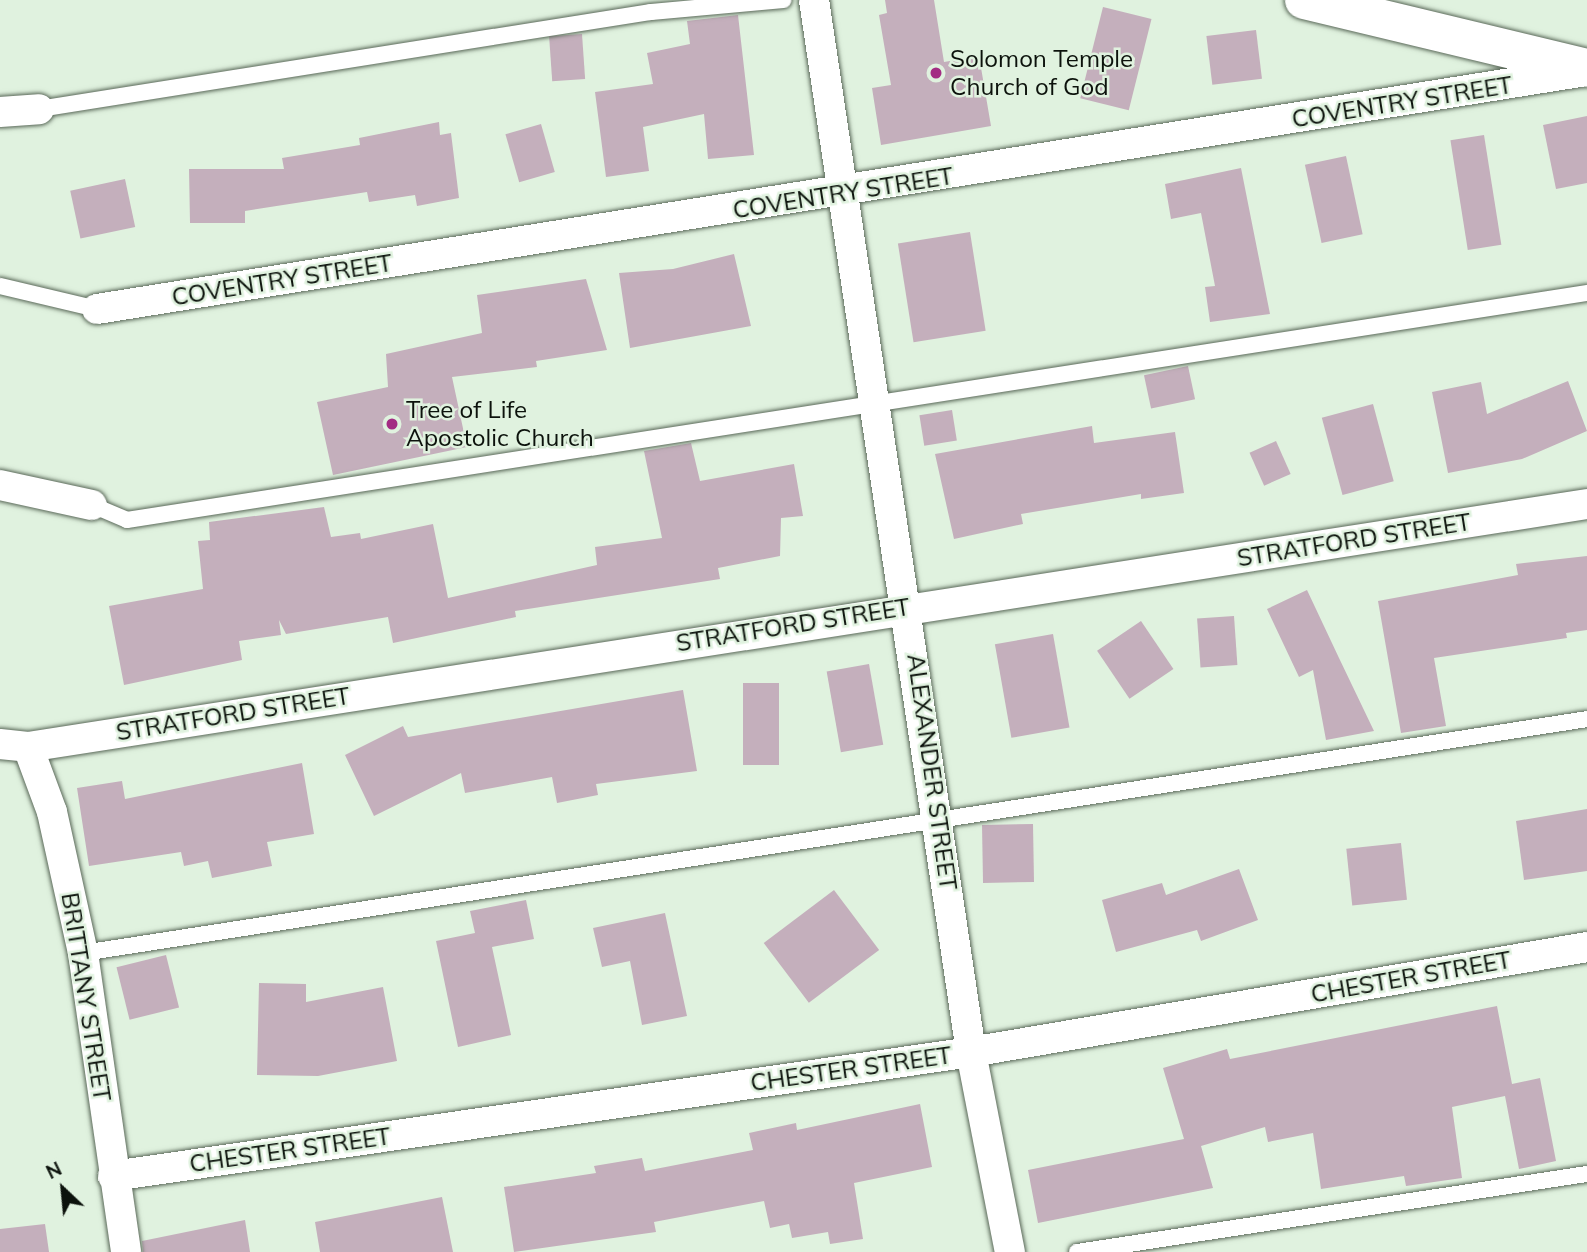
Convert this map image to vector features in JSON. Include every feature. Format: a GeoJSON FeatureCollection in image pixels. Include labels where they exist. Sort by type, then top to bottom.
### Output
{"type":"FeatureCollection","features":[{"type":"Feature","properties":{"kind":"main road"},"geometry":{"type":"LineString","coordinates":[[1304,0],[1361,6],[1587,69]]}},
{"type":"Feature","properties":{"kind":"street","name":"ALEXANDER STREET"},"geometry":{"type":"LineString","coordinates":[[814,0],[908,607],[971,1052],[1010,1252]]}},
{"type":"Feature","properties":{"kind":"street","name":"COVENTRY STREET"},"geometry":{"type":"LineString","coordinates":[[97,309],[843,194],[1587,69]]}},
{"type":"Feature","properties":{"kind":"street"},"geometry":{"type":"LineString","coordinates":[[0,112],[39,109]]}},
{"type":"Feature","properties":{"kind":"street"},"geometry":{"type":"LineString","coordinates":[[0,485],[92,505]]}},
{"type":"Feature","properties":{"kind":"street","name":"STRATFORD STREET"},"geometry":{"type":"LineString","coordinates":[[14,745],[1587,504]]}},
{"type":"Feature","properties":{"kind":"street","name":"BRITTANY STREET"},"geometry":{"type":"LineString","coordinates":[[14,745],[52,812],[83,953],[126,1252]]}},
{"type":"Feature","properties":{"kind":"street","name":"CHESTER STREET"},"geometry":{"type":"LineString","coordinates":[[113,1176],[971,1052],[1587,947]]}},
{"type":"Feature","properties":{"kind":"lane"},"geometry":{"type":"LineString","coordinates":[[39,109],[651,12],[783,0]]}},
{"type":"Feature","properties":{"kind":"lane"},"geometry":{"type":"LineString","coordinates":[[0,286],[97,309]]}},
{"type":"Feature","properties":{"kind":"lane"},"geometry":{"type":"LineString","coordinates":[[92,505],[127,520],[877,406],[1587,293]]}},
{"type":"Feature","properties":{"kind":"lane"},"geometry":{"type":"LineString","coordinates":[[83,953],[939,822],[1587,719]]}},
{"type":"Feature","properties":{"kind":"lane"},"geometry":{"type":"LineString","coordinates":[[1077,1252],[1587,1174]]}},
{"type":"Feature","properties":{"kind":"building","name":"Solomon Temple Church of God"},"geometry":{"type":"Polygon","coordinates":[[[885,0],[934,0],[944,62],[979,56],[991,126],[881,145],[872,88],[891,85],[879,15],[887,13],[885,0]]]}},
{"type":"Feature","properties":{"kind":"building"},"geometry":{"type":"Polygon","coordinates":[[[1103,7],[1152,19],[1129,110],[1080,98],[1103,7]]]}},
{"type":"Feature","properties":{"kind":"building"},"geometry":{"type":"Polygon","coordinates":[[[738,15],[754,155],[708,159],[704,114],[643,127],[649,171],[606,177],[595,92],[653,84],[647,53],[690,44],[687,21],[738,15]]]}},
{"type":"Feature","properties":{"kind":"building"},"geometry":{"type":"Polygon","coordinates":[[[1256,30],[1262,79],[1212,85],[1206,36],[1256,30]]]}},
{"type":"Feature","properties":{"kind":"building"},"geometry":{"type":"Polygon","coordinates":[[[582,34],[585,79],[552,81],[549,36],[582,34]]]}},
{"type":"Feature","properties":{"kind":"building"},"geometry":{"type":"Polygon","coordinates":[[[1587,116],[1587,183],[1556,189],[1543,125],[1587,116]]]}},
{"type":"Feature","properties":{"kind":"building"},"geometry":{"type":"Polygon","coordinates":[[[439,122],[440,135],[451,133],[459,198],[417,206],[415,195],[369,202],[367,192],[245,211],[245,223],[190,223],[189,169],[284,169],[282,158],[360,145],[359,138],[439,122]]]}},
{"type":"Feature","properties":{"kind":"building"},"geometry":{"type":"Polygon","coordinates":[[[541,124],[555,172],[519,182],[505,134],[541,124]]]}},
{"type":"Feature","properties":{"kind":"building"},"geometry":{"type":"Polygon","coordinates":[[[1484,135],[1501,245],[1468,250],[1450,140],[1484,135]]]}},
{"type":"Feature","properties":{"kind":"building"},"geometry":{"type":"Polygon","coordinates":[[[1346,156],[1363,234],[1322,243],[1305,165],[1346,156]]]}},
{"type":"Feature","properties":{"kind":"building"},"geometry":{"type":"Polygon","coordinates":[[[1241,168],[1270,314],[1210,322],[1205,287],[1215,286],[1201,213],[1171,219],[1165,184],[1241,168]]]}},
{"type":"Feature","properties":{"kind":"building"},"geometry":{"type":"Polygon","coordinates":[[[125,179],[135,227],[80,239],[70,191],[125,179]]]}},
{"type":"Feature","properties":{"kind":"building"},"geometry":{"type":"Polygon","coordinates":[[[970,232],[986,331],[914,342],[898,243],[970,232]]]}},
{"type":"Feature","properties":{"kind":"building"},"geometry":{"type":"Polygon","coordinates":[[[734,254],[751,326],[630,348],[619,273],[673,269],[734,254]]]}},
{"type":"Feature","properties":{"kind":"building"},"geometry":{"type":"Polygon","coordinates":[[[586,279],[607,350],[536,361],[537,367],[452,377],[467,447],[333,475],[317,402],[388,387],[386,354],[482,333],[477,295],[586,279]]]}},
{"type":"Feature","properties":{"kind":"building"},"geometry":{"type":"Polygon","coordinates":[[[1188,366],[1195,399],[1151,409],[1144,375],[1188,366]]]}},
{"type":"Feature","properties":{"kind":"building"},"geometry":{"type":"Polygon","coordinates":[[[1568,381],[1587,431],[1522,459],[1448,473],[1432,392],[1481,382],[1487,414],[1568,381]]]}},
{"type":"Feature","properties":{"kind":"building"},"geometry":{"type":"Polygon","coordinates":[[[1373,404],[1394,481],[1343,495],[1322,418],[1373,404]]]}},
{"type":"Feature","properties":{"kind":"building"},"geometry":{"type":"Polygon","coordinates":[[[952,410],[957,441],[924,446],[919,415],[952,410]]]}},
{"type":"Feature","properties":{"kind":"building"},"geometry":{"type":"Polygon","coordinates":[[[1092,426],[1094,443],[1175,432],[1184,493],[1141,499],[1141,494],[1021,514],[1023,524],[954,539],[935,454],[1092,426]]]}},
{"type":"Feature","properties":{"kind":"building"},"geometry":{"type":"Polygon","coordinates":[[[1276,441],[1291,474],[1264,486],[1250,453],[1276,441]]]}},
{"type":"Feature","properties":{"kind":"building"},"geometry":{"type":"Polygon","coordinates":[[[691,443],[700,481],[794,464],[803,516],[781,518],[780,556],[718,568],[720,579],[515,611],[516,617],[393,643],[388,617],[286,634],[279,620],[281,635],[239,641],[242,660],[124,685],[109,606],[203,589],[198,541],[210,540],[209,522],[324,507],[331,537],[360,533],[361,539],[433,524],[448,598],[597,565],[595,547],[662,538],[644,451],[691,443]]]}},
{"type":"Feature","properties":{"kind":"building"},"geometry":{"type":"Polygon","coordinates":[[[1587,556],[1587,630],[1566,633],[1567,638],[1434,658],[1446,726],[1401,733],[1378,601],[1518,575],[1516,564],[1587,556]]]}},
{"type":"Feature","properties":{"kind":"building"},"geometry":{"type":"Polygon","coordinates":[[[1307,590],[1374,731],[1326,740],[1313,670],[1299,677],[1267,609],[1307,590]]]}},
{"type":"Feature","properties":{"kind":"building"},"geometry":{"type":"Polygon","coordinates":[[[1234,616],[1237,665],[1201,667],[1197,619],[1234,616]]]}},
{"type":"Feature","properties":{"kind":"building"},"geometry":{"type":"Polygon","coordinates":[[[1141,621],[1173,669],[1129,699],[1097,651],[1141,621]]]}},
{"type":"Feature","properties":{"kind":"building"},"geometry":{"type":"Polygon","coordinates":[[[1053,634],[1069,728],[1011,738],[995,644],[1053,634]]]}},
{"type":"Feature","properties":{"kind":"building"},"geometry":{"type":"Polygon","coordinates":[[[869,664],[883,745],[841,752],[827,671],[869,664]]]}},
{"type":"Feature","properties":{"kind":"building"},"geometry":{"type":"Polygon","coordinates":[[[743,683],[779,683],[779,765],[743,765],[743,683]]]}},
{"type":"Feature","properties":{"kind":"building"},"geometry":{"type":"Polygon","coordinates":[[[683,690],[697,771],[596,784],[598,795],[557,803],[552,777],[465,793],[461,773],[374,816],[345,755],[403,726],[408,737],[683,690]]]}},
{"type":"Feature","properties":{"kind":"building"},"geometry":{"type":"Polygon","coordinates":[[[302,763],[314,834],[267,842],[272,866],[212,878],[208,861],[184,866],[181,852],[89,866],[77,788],[122,781],[125,799],[302,763]]]}},
{"type":"Feature","properties":{"kind":"building"},"geometry":{"type":"Polygon","coordinates":[[[1587,809],[1587,871],[1524,880],[1516,821],[1587,809]]]}},
{"type":"Feature","properties":{"kind":"building"},"geometry":{"type":"Polygon","coordinates":[[[1033,824],[1034,882],[983,883],[982,825],[1033,824]]]}},
{"type":"Feature","properties":{"kind":"building"},"geometry":{"type":"Polygon","coordinates":[[[1401,843],[1407,900],[1352,905],[1346,849],[1401,843]]]}},
{"type":"Feature","properties":{"kind":"building"},"geometry":{"type":"Polygon","coordinates":[[[1239,869],[1258,920],[1201,941],[1197,930],[1116,952],[1102,900],[1162,883],[1166,895],[1239,869]]]}},
{"type":"Feature","properties":{"kind":"building"},"geometry":{"type":"Polygon","coordinates":[[[834,890],[879,950],[809,1003],[764,943],[834,890]]]}},
{"type":"Feature","properties":{"kind":"building"},"geometry":{"type":"Polygon","coordinates":[[[526,900],[534,939],[492,947],[511,1035],[458,1047],[436,941],[475,933],[470,911],[526,900]]]}},
{"type":"Feature","properties":{"kind":"building"},"geometry":{"type":"Polygon","coordinates":[[[665,913],[687,1016],[642,1025],[630,961],[602,967],[593,928],[665,913]]]}},
{"type":"Feature","properties":{"kind":"building"},"geometry":{"type":"Polygon","coordinates":[[[166,955],[179,1007],[130,1020],[117,967],[166,955]]]}},
{"type":"Feature","properties":{"kind":"building"},"geometry":{"type":"Polygon","coordinates":[[[259,983],[306,984],[306,1002],[383,987],[397,1061],[318,1076],[257,1075],[259,983]]]}},
{"type":"Feature","properties":{"kind":"building"},"geometry":{"type":"Polygon","coordinates":[[[1497,1006],[1512,1084],[1540,1078],[1556,1161],[1519,1169],[1505,1096],[1452,1107],[1462,1178],[1406,1186],[1404,1176],[1321,1189],[1313,1133],[1268,1142],[1265,1127],[1201,1146],[1213,1188],[1038,1223],[1028,1170],[1184,1139],[1163,1068],[1227,1049],[1230,1059],[1497,1006]]]}},
{"type":"Feature","properties":{"kind":"building"},"geometry":{"type":"Polygon","coordinates":[[[920,1104],[932,1167],[854,1183],[863,1239],[830,1244],[828,1232],[792,1238],[789,1224],[770,1228],[764,1201],[654,1222],[656,1232],[514,1252],[504,1187],[596,1173],[594,1166],[642,1158],[645,1171],[753,1150],[749,1133],[796,1123],[797,1130],[920,1104]]]}},
{"type":"Feature","properties":{"kind":"building"},"geometry":{"type":"Polygon","coordinates":[[[442,1197],[453,1252],[320,1252],[315,1222],[442,1197]]]}},
{"type":"Feature","properties":{"kind":"building"},"geometry":{"type":"Polygon","coordinates":[[[245,1220],[250,1252],[143,1252],[142,1241],[245,1220]]]}},
{"type":"Feature","properties":{"kind":"building"},"geometry":{"type":"Polygon","coordinates":[[[45,1224],[49,1252],[0,1252],[0,1229],[45,1224]]]}},
{"type":"Feature","properties":{"kind":"place","name":"Solomon Temple Church of God"},"geometry":{"type":"Point","coordinates":[936,73]}},
{"type":"Feature","properties":{"kind":"place","name":"Tree of Life Apostolic Church"},"geometry":{"type":"Point","coordinates":[392,424]}}]}
